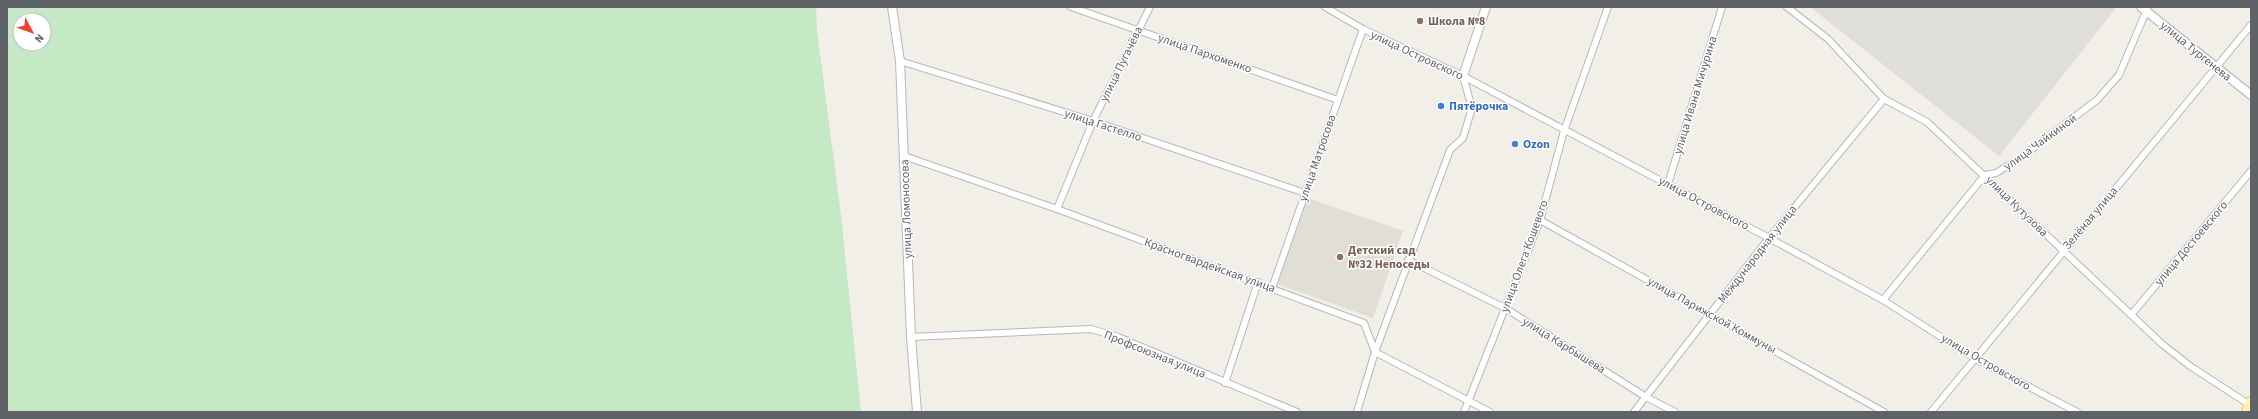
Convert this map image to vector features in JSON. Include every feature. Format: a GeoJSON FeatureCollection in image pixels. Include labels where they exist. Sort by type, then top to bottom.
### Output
{"type":"FeatureCollection","features":[{"type":"Feature","properties":{"kind":"street","name":"улица Ломоносова"},"geometry":{"type":"LineString","coordinates":[[892,7],[900,61],[911,337],[917,412]]}},
{"type":"Feature","properties":{"kind":"street","name":"улица Пархоменко"},"geometry":{"type":"LineString","coordinates":[[1071,7],[1338,100]]}},
{"type":"Feature","properties":{"kind":"street","name":"улица Пугачёва"},"geometry":{"type":"LineString","coordinates":[[1056,209],[1093,121],[1137,30],[1150,7]]}},
{"type":"Feature","properties":{"kind":"street","name":"улица Островского"},"geometry":{"type":"LineString","coordinates":[[1325,7],[1362,29],[1463,76],[1564,131],[1769,238],[1883,300],[1974,358],[2077,412]]}},
{"type":"Feature","properties":{"kind":"street"},"geometry":{"type":"LineString","coordinates":[[1356,412],[1375,352],[1408,260],[1450,150],[1463,138],[1472,108],[1463,76],[1486,7]]}},
{"type":"Feature","properties":{"kind":"street","name":"улица Олега Кошевого"},"geometry":{"type":"LineString","coordinates":[[1464,412],[1540,220],[1564,131],[1608,7]]}},
{"type":"Feature","properties":{"kind":"street","name":"улица Ивана Мичурина"},"geometry":{"type":"LineString","coordinates":[[1668,184],[1722,7]]}},
{"type":"Feature","properties":{"kind":"street","name":"улица Кутузова"},"geometry":{"type":"LineString","coordinates":[[1787,7],[1828,39],[1884,99],[1927,122],[1985,175],[2162,344],[2190,366],[2249,406]]}},
{"type":"Feature","properties":{"kind":"street","name":"улица Тургенева"},"geometry":{"type":"LineString","coordinates":[[2145,8],[2251,95]]}},
{"type":"Feature","properties":{"kind":"street","name":"улица Чайкиной"},"geometry":{"type":"LineString","coordinates":[[1985,175],[1996,173],[2020,158],[2097,100],[2119,75],[2145,8]]}},
{"type":"Feature","properties":{"kind":"street","name":"Зелёная улица"},"geometry":{"type":"LineString","coordinates":[[1931,412],[1974,358],[2251,25]]}},
{"type":"Feature","properties":{"kind":"street","name":"улица Матросова"},"geometry":{"type":"LineString","coordinates":[[1272,288],[1362,29]]}},
{"type":"Feature","properties":{"kind":"street","name":"улица Гастелло"},"geometry":{"type":"LineString","coordinates":[[900,61],[1093,121],[1305,193]]}},
{"type":"Feature","properties":{"kind":"street","name":"Международная улица"},"geometry":{"type":"LineString","coordinates":[[1634,412],[1769,238],[1884,99]]}},
{"type":"Feature","properties":{"kind":"street","name":"Красногвардейская улица"},"geometry":{"type":"LineString","coordinates":[[904,156],[1258,282],[1364,323],[1375,352]]}},
{"type":"Feature","properties":{"kind":"street","name":"улица Достоевского"},"geometry":{"type":"LineString","coordinates":[[2131,315],[2251,171]]}},
{"type":"Feature","properties":{"kind":"street"},"geometry":{"type":"LineString","coordinates":[[1883,300],[1985,175]]}},
{"type":"Feature","properties":{"kind":"street","name":"улица Парижской Коммуны"},"geometry":{"type":"LineString","coordinates":[[1540,220],[1884,412]]}},
{"type":"Feature","properties":{"kind":"street","name":"улица Карбышева"},"geometry":{"type":"LineString","coordinates":[[1408,260],[1505,308],[1646,397],[1675,412]]}},
{"type":"Feature","properties":{"kind":"street"},"geometry":{"type":"LineString","coordinates":[[1225,383],[1258,282]]}},
{"type":"Feature","properties":{"kind":"street","name":"Профсоюзная улица"},"geometry":{"type":"LineString","coordinates":[[911,337],[1091,329],[1118,337],[1297,412]]}},
{"type":"Feature","properties":{"kind":"street"},"geometry":{"type":"LineString","coordinates":[[1375,352],[1490,412]]}},
{"type":"Feature","properties":{"kind":"shaded area"},"geometry":{"type":"Polygon","coordinates":[[[1810,7],[2115,7],[2116,8],[1999,156],[1810,7]]]}},
{"type":"Feature","properties":{"kind":"shaded area","name":"Детский сад №32 Непоседы"},"geometry":{"type":"Polygon","coordinates":[[[1308,198],[1403,231],[1373,318],[1277,284],[1308,198]]]}},
{"type":"Feature","properties":{"kind":"green space"},"geometry":{"type":"Polygon","coordinates":[[[7,7],[816,7],[817,31],[841,215],[861,412],[7,412],[7,7]]]}},
{"type":"Feature","properties":{"kind":"place","name":"Школа №8"},"geometry":{"type":"Point","coordinates":[1420,21]}},
{"type":"Feature","properties":{"kind":"place","name":"Пятёрочка"},"geometry":{"type":"Point","coordinates":[1441,106]}},
{"type":"Feature","properties":{"kind":"place","name":"Ozon"},"geometry":{"type":"Point","coordinates":[1515,144]}},
{"type":"Feature","properties":{"kind":"place","name":"Детский сад №32 Непоседы"},"geometry":{"type":"Point","coordinates":[1340,257]}}]}
